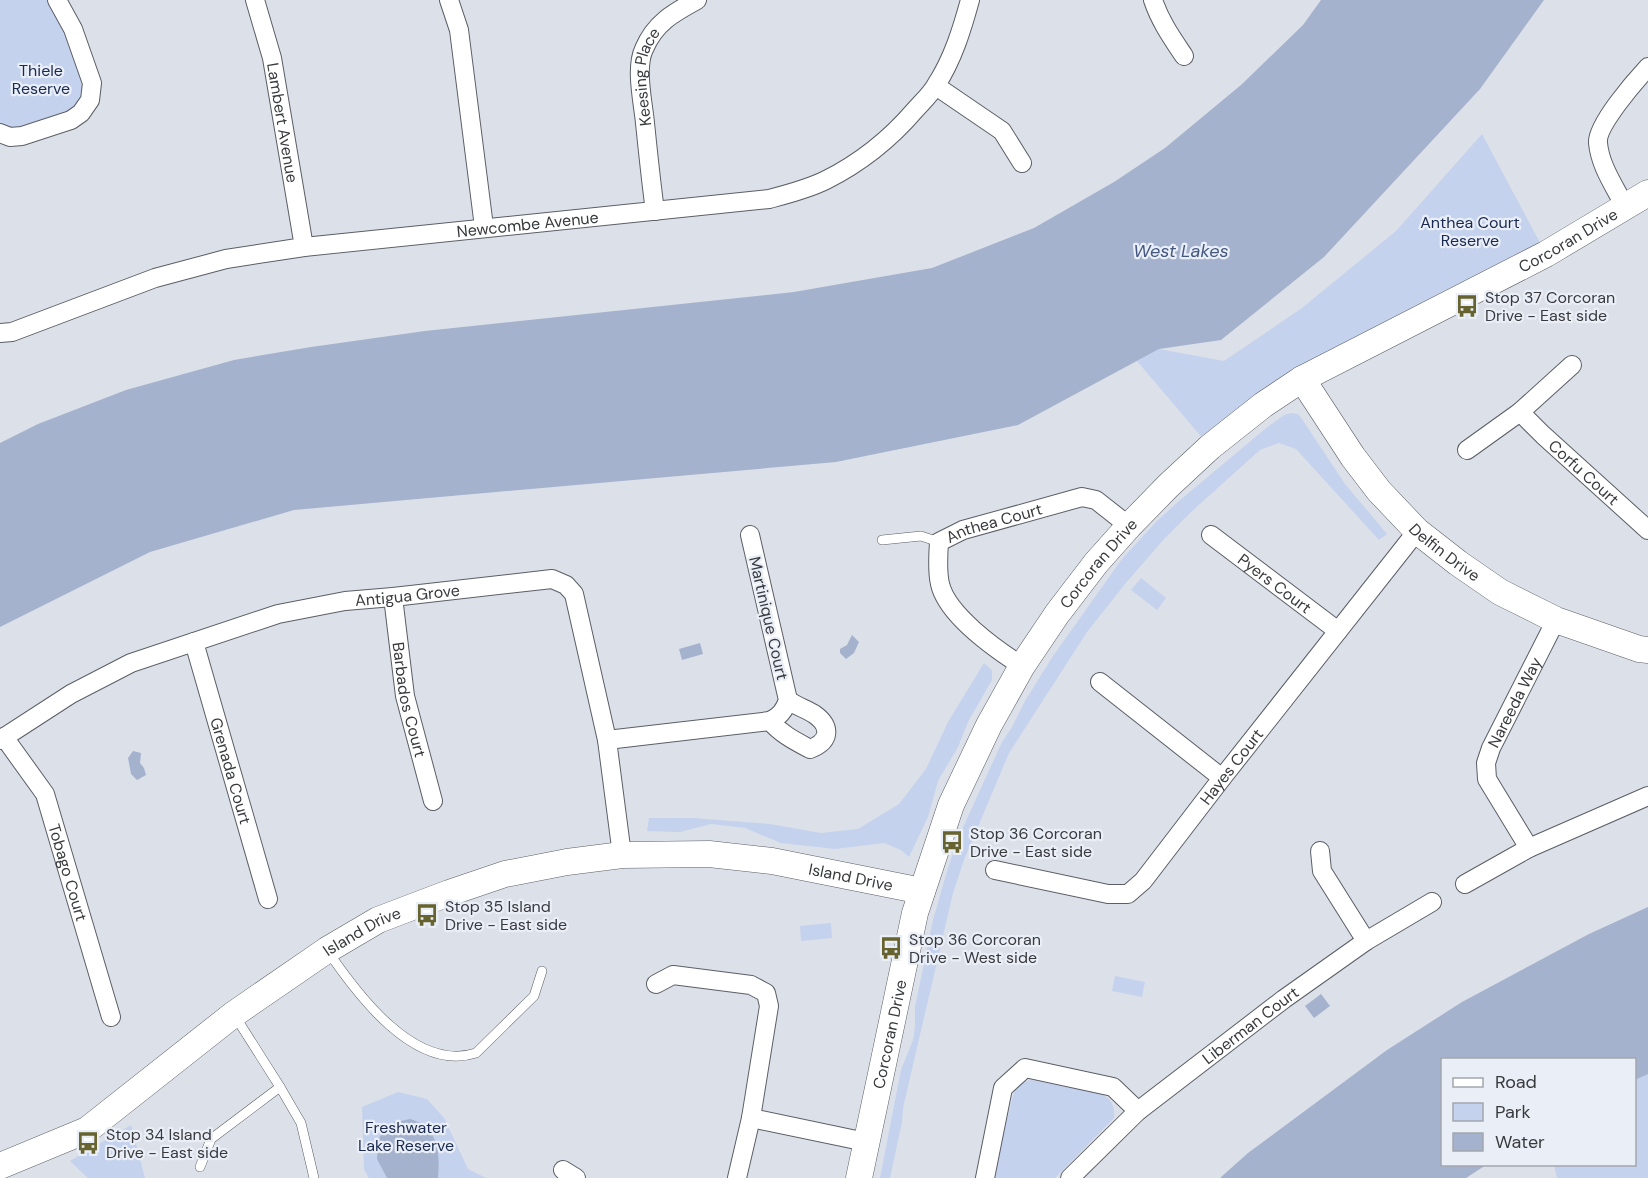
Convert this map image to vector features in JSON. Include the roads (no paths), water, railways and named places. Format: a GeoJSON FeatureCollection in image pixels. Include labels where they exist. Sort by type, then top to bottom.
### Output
{"type":"FeatureCollection","features":[{"type":"Feature","properties":{"kind":"street"},"geometry":{"type":"LineString","coordinates":[[0,133],[10,137],[22,136],[71,120],[81,113],[90,100],[92,83],[73,29],[57,0]]}},
{"type":"Feature","properties":{"kind":"street","name":"Lambert Avenue"},"geometry":{"type":"LineString","coordinates":[[255,0],[272,58],[304,247]]}},
{"type":"Feature","properties":{"kind":"street"},"geometry":{"type":"LineString","coordinates":[[449,0],[459,30],[484,227]]}},
{"type":"Feature","properties":{"kind":"street","name":"Keesing Place"},"geometry":{"type":"LineString","coordinates":[[655,211],[640,75],[642,52],[651,35],[662,22],[697,0]]}},
{"type":"Feature","properties":{"kind":"street","name":"Newcombe Avenue"},"geometry":{"type":"LineString","coordinates":[[0,333],[12,332],[155,278],[226,259],[304,247],[484,227],[769,200],[806,188],[826,180],[872,151],[899,129],[936,86],[959,38],[970,0]]}},
{"type":"Feature","properties":{"kind":"street"},"geometry":{"type":"LineString","coordinates":[[1153,0],[1165,28],[1184,56]]}},
{"type":"Feature","properties":{"kind":"street"},"geometry":{"type":"LineString","coordinates":[[1625,207],[1601,159],[1597,140],[1606,120],[1648,67]]}},
{"type":"Feature","properties":{"kind":"street"},"geometry":{"type":"LineString","coordinates":[[936,86],[1002,131],[1022,163]]}},
{"type":"Feature","properties":{"kind":"street","name":"Corcoran Drive"},"geometry":{"type":"LineString","coordinates":[[859,1178],[915,913],[951,806],[989,725],[1022,666],[1057,614],[1096,563],[1168,486],[1210,447],[1263,405],[1302,379],[1546,254],[1648,193]]}},
{"type":"Feature","properties":{"kind":"street"},"geometry":{"type":"LineString","coordinates":[[1467,450],[1520,412],[1572,365]]}},
{"type":"Feature","properties":{"kind":"street","name":"Delfin Drive"},"geometry":{"type":"LineString","coordinates":[[1302,379],[1353,457],[1379,491],[1417,531],[1500,592],[1556,620],[1639,649],[1648,650]]}},
{"type":"Feature","properties":{"kind":"street","name":"Corfu Court"},"geometry":{"type":"LineString","coordinates":[[1520,412],[1648,530]]}},
{"type":"Feature","properties":{"kind":"street","name":"Anthea Court"},"geometry":{"type":"LineString","coordinates":[[1022,666],[988,642],[946,602],[940,585],[938,568],[939,542],[963,530],[1082,497],[1096,500],[1129,526]]}},
{"type":"Feature","properties":{"kind":"street","name":"Hayes Court"},"geometry":{"type":"LineString","coordinates":[[995,870],[1108,894],[1128,894],[1143,881],[1417,531]]}},
{"type":"Feature","properties":{"kind":"street","name":"Martinique Court"},"geometry":{"type":"LineString","coordinates":[[750,535],[788,700],[779,716],[770,721],[778,730],[810,749],[821,745],[827,736],[826,728],[814,715],[788,700]]}},
{"type":"Feature","properties":{"kind":"street","name":"Pyers Court"},"geometry":{"type":"LineString","coordinates":[[1211,535],[1338,631]]}},
{"type":"Feature","properties":{"kind":"street","name":"Antigua Grove"},"geometry":{"type":"LineString","coordinates":[[2,739],[71,694],[131,663],[278,614],[345,601],[552,579],[566,585],[574,594],[607,740],[622,855]]}},
{"type":"Feature","properties":{"kind":"street","name":"Barbados Court"},"geometry":{"type":"LineString","coordinates":[[393,597],[405,696],[433,801]]}},
{"type":"Feature","properties":{"kind":"street","name":"Nareeda Way"},"geometry":{"type":"LineString","coordinates":[[1529,848],[1487,779],[1486,763],[1491,748],[1556,620]]}},
{"type":"Feature","properties":{"kind":"street","name":"Grenada Court"},"geometry":{"type":"LineString","coordinates":[[194,642],[268,899]]}},
{"type":"Feature","properties":{"kind":"street"},"geometry":{"type":"LineString","coordinates":[[1100,682],[1222,778]]}},
{"type":"Feature","properties":{"kind":"street"},"geometry":{"type":"LineString","coordinates":[[607,740],[770,721]]}},
{"type":"Feature","properties":{"kind":"street","name":"Tobago Court"},"geometry":{"type":"LineString","coordinates":[[2,739],[45,794],[111,1017]]}},
{"type":"Feature","properties":{"kind":"street"},"geometry":{"type":"LineString","coordinates":[[1465,884],[1529,848],[1648,796]]}},
{"type":"Feature","properties":{"kind":"street"},"geometry":{"type":"LineString","coordinates":[[1320,851],[1322,871],[1366,941]]}},
{"type":"Feature","properties":{"kind":"street","name":"Island Drive"},"geometry":{"type":"LineString","coordinates":[[0,1166],[87,1130],[234,1014],[327,950],[378,920],[505,874],[567,862],[622,855],[709,854],[772,861],[922,891]]}},
{"type":"Feature","properties":{"kind":"street","name":"Liberman Court"},"geometry":{"type":"LineString","coordinates":[[1070,1178],[1138,1111],[1284,999],[1366,941],[1432,902]]}},
{"type":"Feature","properties":{"kind":"street"},"geometry":{"type":"LineString","coordinates":[[656,984],[673,975],[751,985],[766,993],[769,1005],[751,1118],[737,1178]]}},
{"type":"Feature","properties":{"kind":"street"},"geometry":{"type":"LineString","coordinates":[[985,1178],[1003,1088],[1025,1068],[1113,1088],[1138,1111]]}},
{"type":"Feature","properties":{"kind":"street"},"geometry":{"type":"LineString","coordinates":[[751,1118],[866,1142]]}},
{"type":"Feature","properties":{"kind":"lane"},"geometry":{"type":"LineString","coordinates":[[882,540],[921,537],[939,542]]}},
{"type":"Feature","properties":{"kind":"lane"},"geometry":{"type":"LineString","coordinates":[[327,950],[352,987],[405,1039],[433,1053],[455,1056],[476,1053],[534,996],[542,971]]}},
{"type":"Feature","properties":{"kind":"lane"},"geometry":{"type":"LineString","coordinates":[[234,1014],[301,1123],[314,1178]]}},
{"type":"Feature","properties":{"kind":"lane"},"geometry":{"type":"LineString","coordinates":[[200,1167],[211,1139],[280,1087]]}},
{"type":"Feature","properties":{"kind":"water","name":"West Lakes"},"geometry":{"type":"Polygon","coordinates":[[[1321,0],[1544,0],[1480,89],[1324,257],[1221,340],[1159,349],[1018,425],[836,462],[294,510],[150,552],[0,627],[0,443],[38,424],[126,390],[234,360],[425,331],[794,292],[932,268],[1034,228],[1114,182],[1165,148],[1241,85],[1303,25],[1321,0]]]}},
{"type":"Feature","properties":{"kind":"water"},"geometry":{"type":"Polygon","coordinates":[[[852,635],[859,642],[854,653],[846,659],[840,653],[840,649],[847,645],[852,635]]]}},
{"type":"Feature","properties":{"kind":"water"},"geometry":{"type":"Polygon","coordinates":[[[700,643],[703,654],[682,660],[679,649],[700,643]]]}},
{"type":"Feature","properties":{"kind":"water"},"geometry":{"type":"Polygon","coordinates":[[[133,751],[141,753],[140,763],[146,775],[137,780],[131,774],[128,758],[133,751]]]}},
{"type":"Feature","properties":{"kind":"water"},"geometry":{"type":"Polygon","coordinates":[[[1648,907],[1648,1074],[1636,1080],[1636,1058],[1441,1058],[1441,1166],[1484,1166],[1466,1178],[1220,1178],[1248,1153],[1387,1050],[1462,1002],[1589,934],[1648,907]]]}},
{"type":"Feature","properties":{"kind":"water"},"geometry":{"type":"Polygon","coordinates":[[[1321,994],[1330,1006],[1314,1018],[1305,1006],[1321,994]]]}},
{"type":"Feature","properties":{"kind":"water"},"geometry":{"type":"Polygon","coordinates":[[[410,1119],[423,1125],[432,1135],[438,1156],[438,1178],[387,1178],[377,1159],[378,1139],[392,1123],[410,1119]]]}},
{"type":"Feature","properties":{"kind":"place","name":"Stop 37 Corcoran Drive - East side"},"geometry":{"type":"Point","coordinates":[1467,306]}},
{"type":"Feature","properties":{"kind":"place","name":"Stop 36 Corcoran Drive - East side"},"geometry":{"type":"Point","coordinates":[952,842]}},
{"type":"Feature","properties":{"kind":"place","name":"Stop 35 Island Drive - East side"},"geometry":{"type":"Point","coordinates":[427,915]}},
{"type":"Feature","properties":{"kind":"place","name":"Stop 36 Corcoran Drive - West side"},"geometry":{"type":"Point","coordinates":[891,948]}},
{"type":"Feature","properties":{"kind":"place","name":"Stop 34 Island Drive - East side"},"geometry":{"type":"Point","coordinates":[88,1143]}},
{"type":"Feature","properties":{"kind":"park label","name":"Thiele Reserve"},"geometry":{"type":"Point","coordinates":[41,79]}},
{"type":"Feature","properties":{"kind":"park label","name":"Anthea Court Reserve"},"geometry":{"type":"Point","coordinates":[1470,231]}},
{"type":"Feature","properties":{"kind":"park label","name":"Freshwater Lake Reserve"},"geometry":{"type":"Point","coordinates":[406,1136]}}]}
